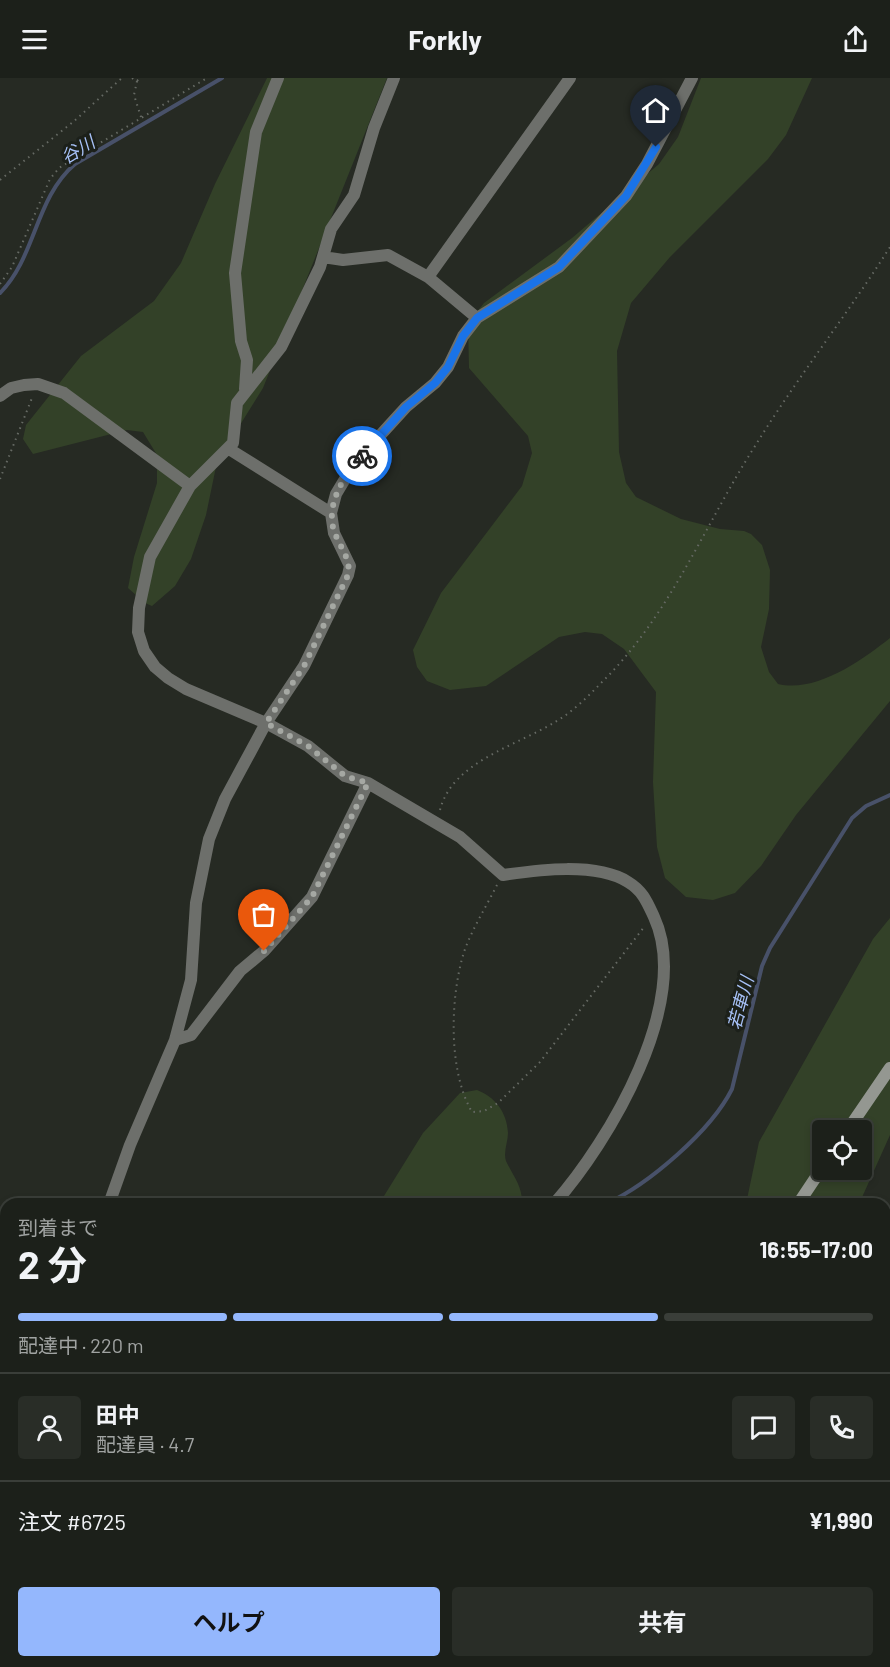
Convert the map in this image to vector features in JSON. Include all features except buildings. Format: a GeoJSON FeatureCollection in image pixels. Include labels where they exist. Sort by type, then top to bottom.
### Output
{"type":"FeatureCollection","features":[{"type":"Feature","properties":{"kind":"street"},"geometry":{"type":"LineString","coordinates":[[245,389],[247,360],[241,340],[235,273],[256,132],[278,78]]}},
{"type":"Feature","properties":{"kind":"street"},"geometry":{"type":"LineString","coordinates":[[394,78],[374,128],[354,195],[331,229],[323,257],[281,347],[265,370],[245,389],[237,403],[233,443],[229,450],[190,486],[150,557],[139,608],[138,632],[144,651],[155,667],[168,678],[186,689],[266,723],[308,746],[345,776],[368,783],[460,837],[503,875],[560,869],[597,872],[626,880],[642,893],[660,931],[665,955],[666,979],[659,1016],[648,1051],[599,1142],[571,1185],[559,1198]]}},
{"type":"Feature","properties":{"kind":"street"},"geometry":{"type":"LineString","coordinates":[[428,277],[570,78]]}},
{"type":"Feature","properties":{"kind":"street"},"geometry":{"type":"LineString","coordinates":[[111,1198],[130,1145],[175,1040],[191,980],[196,903],[209,839],[225,799],[266,723],[304,666],[348,575],[350,566],[334,534],[331,513],[336,494],[354,464],[406,407],[435,383],[448,367],[463,336],[477,318],[559,267],[626,196],[647,164],[692,78]]}},
{"type":"Feature","properties":{"kind":"street"},"geometry":{"type":"LineString","coordinates":[[323,257],[343,260],[388,255],[428,277],[477,318]]}},
{"type":"Feature","properties":{"kind":"street"},"geometry":{"type":"LineString","coordinates":[[0,396],[11,388],[38,384],[64,393],[190,486]]}},
{"type":"Feature","properties":{"kind":"street"},"geometry":{"type":"LineString","coordinates":[[229,450],[331,513]]}},
{"type":"Feature","properties":{"kind":"street"},"geometry":{"type":"LineString","coordinates":[[175,1040],[190,1035],[240,971],[264,951],[312,897],[368,783]]}},
{"type":"Feature","properties":{"kind":"street"},"geometry":{"type":"LineString","coordinates":[[855,1120],[890,1068]]}},
{"type":"Feature","properties":{"kind":"street"},"geometry":{"type":"LineString","coordinates":[[802,1198],[814,1180]]}},
{"type":"Feature","properties":{"kind":"path"},"geometry":{"type":"LineString","coordinates":[[0,180],[73,122],[122,78]]}},
{"type":"Feature","properties":{"kind":"path"},"geometry":{"type":"LineString","coordinates":[[132,78],[137,81]]}},
{"type":"Feature","properties":{"kind":"path"},"geometry":{"type":"LineString","coordinates":[[140,78],[137,81],[134,95],[141,117]]}},
{"type":"Feature","properties":{"kind":"path"},"geometry":{"type":"LineString","coordinates":[[0,284],[12,267],[50,179],[59,168],[207,78]]}},
{"type":"Feature","properties":{"kind":"path"},"geometry":{"type":"LineString","coordinates":[[437,825],[442,803],[452,783],[466,769],[556,722],[581,704],[630,653],[666,603],[754,446],[848,314],[890,247]]}},
{"type":"Feature","properties":{"kind":"path"},"geometry":{"type":"LineString","coordinates":[[0,479],[38,384]]}},
{"type":"Feature","properties":{"kind":"path"},"geometry":{"type":"LineString","coordinates":[[503,875],[464,952],[455,994],[455,1053],[465,1099],[472,1112],[484,1111],[498,1103],[540,1062],[653,915]]}},
{"type":"Feature","properties":{"kind":"green space"},"geometry":{"type":"Polygon","coordinates":[[[267,78],[387,78],[263,388],[217,462],[206,515],[191,559],[175,586],[152,606],[128,588],[134,557],[157,483],[157,455],[143,432],[127,430],[33,454],[23,439],[26,425],[81,356],[154,301],[181,263],[215,184],[267,78]]]}},
{"type":"Feature","properties":{"kind":"green space"},"geometry":{"type":"Polygon","coordinates":[[[701,78],[812,78],[786,135],[768,159],[670,257],[631,303],[617,351],[619,452],[626,483],[636,497],[681,519],[720,529],[744,531],[751,534],[762,545],[770,570],[769,609],[761,647],[769,672],[778,684],[793,686],[807,684],[837,673],[890,638],[890,701],[796,815],[761,866],[735,893],[713,900],[686,897],[665,878],[657,847],[653,782],[656,692],[624,649],[602,634],[585,632],[559,637],[486,686],[450,690],[427,681],[417,667],[413,650],[441,593],[522,486],[532,453],[528,436],[469,368],[468,323],[484,303],[572,238],[659,164],[678,137],[701,78]]]}},
{"type":"Feature","properties":{"kind":"green space"},"geometry":{"type":"Polygon","coordinates":[[[890,918],[890,1135],[872,1175],[872,1120],[812,1120],[812,1180],[870,1180],[862,1198],[747,1198],[759,1142],[873,939],[890,918]]]}},
{"type":"Feature","properties":{"kind":"green space"},"geometry":{"type":"Polygon","coordinates":[[[477,1090],[499,1106],[505,1118],[508,1133],[505,1158],[522,1198],[383,1198],[423,1133],[460,1093],[477,1090]]]}},
{"type":"Feature","properties":{"kind":"waterway","name":"谷川"},"geometry":{"type":"LineString","coordinates":[[0,293],[12,279],[21,262],[51,193],[75,164],[222,78]]}},
{"type":"Feature","properties":{"kind":"waterway","name":"若車川"},"geometry":{"type":"LineString","coordinates":[[617,1198],[641,1184],[677,1155],[710,1122],[722,1105],[732,1089],[762,966],[770,948],[852,818],[866,806],[890,795]]}},
{"type":"Feature","properties":{"kind":"way so far"},"geometry":{"type":"LineString","coordinates":[[264,951],[312,897],[368,783],[345,776],[308,746],[266,723],[304,666],[348,575],[350,566],[334,534],[331,513],[336,494],[354,464],[362,456]]}},
{"type":"Feature","properties":{"kind":"route"},"geometry":{"type":"LineString","coordinates":[[362,456],[406,407],[435,383],[448,367],[463,336],[477,318],[559,267],[626,196],[656,147]]}}]}
